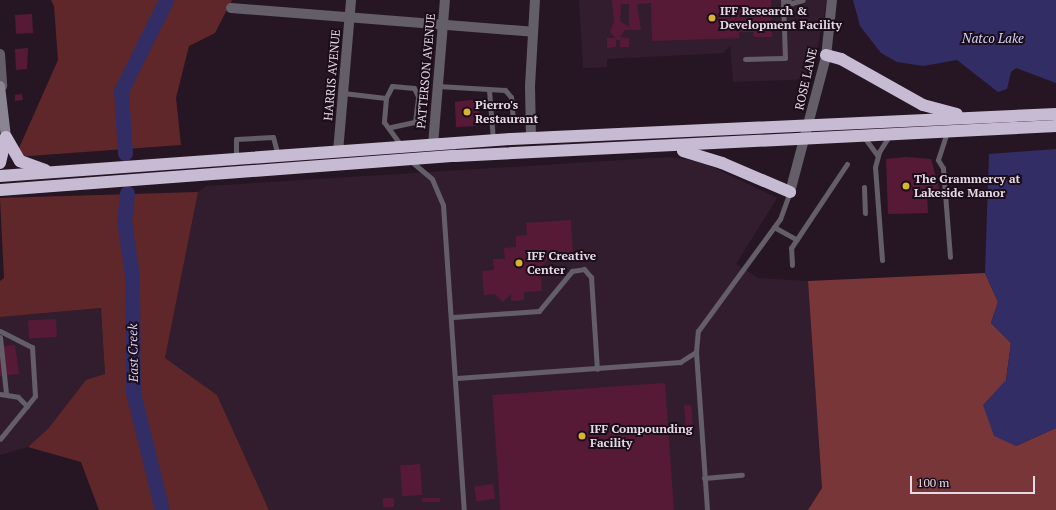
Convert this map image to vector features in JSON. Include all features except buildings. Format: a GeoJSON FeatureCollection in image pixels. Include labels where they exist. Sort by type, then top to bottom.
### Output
{"type":"FeatureCollection","features":[{"type":"Feature","properties":{"kind":"highway"},"geometry":{"type":"LineString","coordinates":[[826,55],[841,59],[923,105],[972,117]]}},
{"type":"Feature","properties":{"kind":"highway"},"geometry":{"type":"LineString","coordinates":[[0,176],[531,138],[1056,114]]}},
{"type":"Feature","properties":{"kind":"highway"},"geometry":{"type":"LineString","coordinates":[[0,190],[409,160],[662,148],[1056,126]]}},
{"type":"Feature","properties":{"kind":"highway"},"geometry":{"type":"LineString","coordinates":[[0,163],[6,137]]}},
{"type":"Feature","properties":{"kind":"highway"},"geometry":{"type":"LineString","coordinates":[[6,137],[20,161],[54,172]]}},
{"type":"Feature","properties":{"kind":"highway"},"geometry":{"type":"LineString","coordinates":[[662,148],[697,154],[790,192]]}},
{"type":"Feature","properties":{"kind":"street","name":"HARRIS AVENUE"},"geometry":{"type":"LineString","coordinates":[[338,152],[351,0]]}},
{"type":"Feature","properties":{"kind":"street","name":"PATTERSON AVENUE"},"geometry":{"type":"LineString","coordinates":[[433,145],[445,0]]}},
{"type":"Feature","properties":{"kind":"street"},"geometry":{"type":"LineString","coordinates":[[531,138],[535,0]]}},
{"type":"Feature","properties":{"kind":"street","name":"ROSE LANE"},"geometry":{"type":"LineString","coordinates":[[790,192],[826,55],[832,0]]}},
{"type":"Feature","properties":{"kind":"street"},"geometry":{"type":"LineString","coordinates":[[231,8],[256,4],[350,17],[533,32]]}},
{"type":"Feature","properties":{"kind":"street"},"geometry":{"type":"LineString","coordinates":[[0,54],[1,86],[6,137]]}},
{"type":"Feature","properties":{"kind":"lane"},"geometry":{"type":"LineString","coordinates":[[745,59],[784,58],[783,0]]}},
{"type":"Feature","properties":{"kind":"lane"},"geometry":{"type":"LineString","coordinates":[[786,0],[797,3],[803,0]]}},
{"type":"Feature","properties":{"kind":"lane"},"geometry":{"type":"LineString","coordinates":[[391,127],[415,122],[418,91],[392,86],[386,98],[384,122],[391,127],[402,148]]}},
{"type":"Feature","properties":{"kind":"lane"},"geometry":{"type":"LineString","coordinates":[[438,86],[509,93],[513,122]]}},
{"type":"Feature","properties":{"kind":"lane"},"geometry":{"type":"LineString","coordinates":[[489,90],[493,141]]}},
{"type":"Feature","properties":{"kind":"lane"},"geometry":{"type":"LineString","coordinates":[[343,93],[386,98]]}},
{"type":"Feature","properties":{"kind":"lane"},"geometry":{"type":"LineString","coordinates":[[947,132],[938,160],[943,168],[950,257]]}},
{"type":"Feature","properties":{"kind":"lane"},"geometry":{"type":"LineString","coordinates":[[882,260],[877,206],[878,155],[890,135]]}},
{"type":"Feature","properties":{"kind":"lane"},"geometry":{"type":"LineString","coordinates":[[862,136],[878,155]]}},
{"type":"Feature","properties":{"kind":"lane"},"geometry":{"type":"LineString","coordinates":[[236,158],[236,139],[273,137],[278,156]]}},
{"type":"Feature","properties":{"kind":"lane"},"geometry":{"type":"LineString","coordinates":[[409,160],[439,189],[453,317],[464,510]]}},
{"type":"Feature","properties":{"kind":"lane"},"geometry":{"type":"LineString","coordinates":[[792,265],[791,248],[847,164]]}},
{"type":"Feature","properties":{"kind":"lane"},"geometry":{"type":"LineString","coordinates":[[864,187],[865,213]]}},
{"type":"Feature","properties":{"kind":"lane"},"geometry":{"type":"LineString","coordinates":[[707,510],[696,352],[698,331],[774,227],[790,192]]}},
{"type":"Feature","properties":{"kind":"lane"},"geometry":{"type":"LineString","coordinates":[[774,227],[797,240]]}},
{"type":"Feature","properties":{"kind":"lane"},"geometry":{"type":"LineString","coordinates":[[453,317],[539,311],[572,271],[584,269],[591,277],[597,369]]}},
{"type":"Feature","properties":{"kind":"lane"},"geometry":{"type":"LineString","coordinates":[[0,331],[32,347],[35,396],[0,439]]}},
{"type":"Feature","properties":{"kind":"lane"},"geometry":{"type":"LineString","coordinates":[[0,337],[3,393],[18,397],[27,406]]}},
{"type":"Feature","properties":{"kind":"lane"},"geometry":{"type":"LineString","coordinates":[[457,378],[680,362],[696,352]]}},
{"type":"Feature","properties":{"kind":"lane"},"geometry":{"type":"LineString","coordinates":[[704,478],[742,475]]}},
{"type":"Feature","properties":{"kind":"shaded area"},"geometry":{"type":"Polygon","coordinates":[[[51,0],[232,0],[215,33],[189,46],[176,98],[181,145],[15,157],[58,60],[54,6],[51,0]]]}},
{"type":"Feature","properties":{"kind":"shaded area"},"geometry":{"type":"Polygon","coordinates":[[[579,0],[827,0],[811,79],[733,82],[730,46],[723,53],[607,59],[607,67],[583,68],[579,0]]]}},
{"type":"Feature","properties":{"kind":"shaded area"},"geometry":{"type":"Polygon","coordinates":[[[670,157],[702,162],[777,198],[736,264],[758,278],[808,281],[822,488],[808,510],[269,510],[217,395],[165,358],[198,192],[206,186],[670,157]]]}},
{"type":"Feature","properties":{"kind":"shaded area"},"geometry":{"type":"Polygon","coordinates":[[[198,192],[165,358],[217,395],[269,510],[99,510],[81,462],[28,447],[48,429],[86,380],[105,374],[101,308],[0,317],[0,281],[4,278],[0,198],[198,192]]]}},
{"type":"Feature","properties":{"kind":"shaded area"},"geometry":{"type":"Polygon","coordinates":[[[985,273],[998,302],[991,323],[1011,343],[1006,380],[1016,446],[1056,428],[1056,510],[808,510],[822,488],[808,281],[985,273]]]}},
{"type":"Feature","properties":{"kind":"shaded area"},"geometry":{"type":"Polygon","coordinates":[[[101,308],[105,375],[39,439],[28,447],[0,455],[0,317],[101,308]]]}},
{"type":"Feature","properties":{"kind":"water","name":"Natco Lake"},"geometry":{"type":"Polygon","coordinates":[[[853,0],[1056,0],[1056,83],[1016,68],[1011,72],[1007,89],[998,92],[957,60],[923,66],[897,62],[881,53],[860,26],[853,0]]]}},
{"type":"Feature","properties":{"kind":"water"},"geometry":{"type":"Polygon","coordinates":[[[1056,149],[1056,428],[1016,446],[994,436],[983,405],[1006,380],[1011,343],[991,323],[998,302],[985,273],[989,154],[1056,149]]]}},
{"type":"Feature","properties":{"kind":"waterway","name":"East Creek"},"geometry":{"type":"LineString","coordinates":[[125,153],[121,91],[166,0]]}},
{"type":"Feature","properties":{"kind":"waterway","name":"East Creek"},"geometry":{"type":"LineString","coordinates":[[127,193],[124,221],[132,275],[133,392],[162,510]]}},
{"type":"Feature","properties":{"kind":"place","name":"IFF Research & Development Facility"},"geometry":{"type":"Point","coordinates":[712,18]}},
{"type":"Feature","properties":{"kind":"place","name":"Pierro's Restaurant"},"geometry":{"type":"Point","coordinates":[467,112]}},
{"type":"Feature","properties":{"kind":"place","name":"The Grammercy at Lakeside Manor"},"geometry":{"type":"Point","coordinates":[906,186]}},
{"type":"Feature","properties":{"kind":"place","name":"IFF Creative Center"},"geometry":{"type":"Point","coordinates":[519,263]}},
{"type":"Feature","properties":{"kind":"place","name":"IFF Compounding Facility"},"geometry":{"type":"Point","coordinates":[582,436]}}]}
